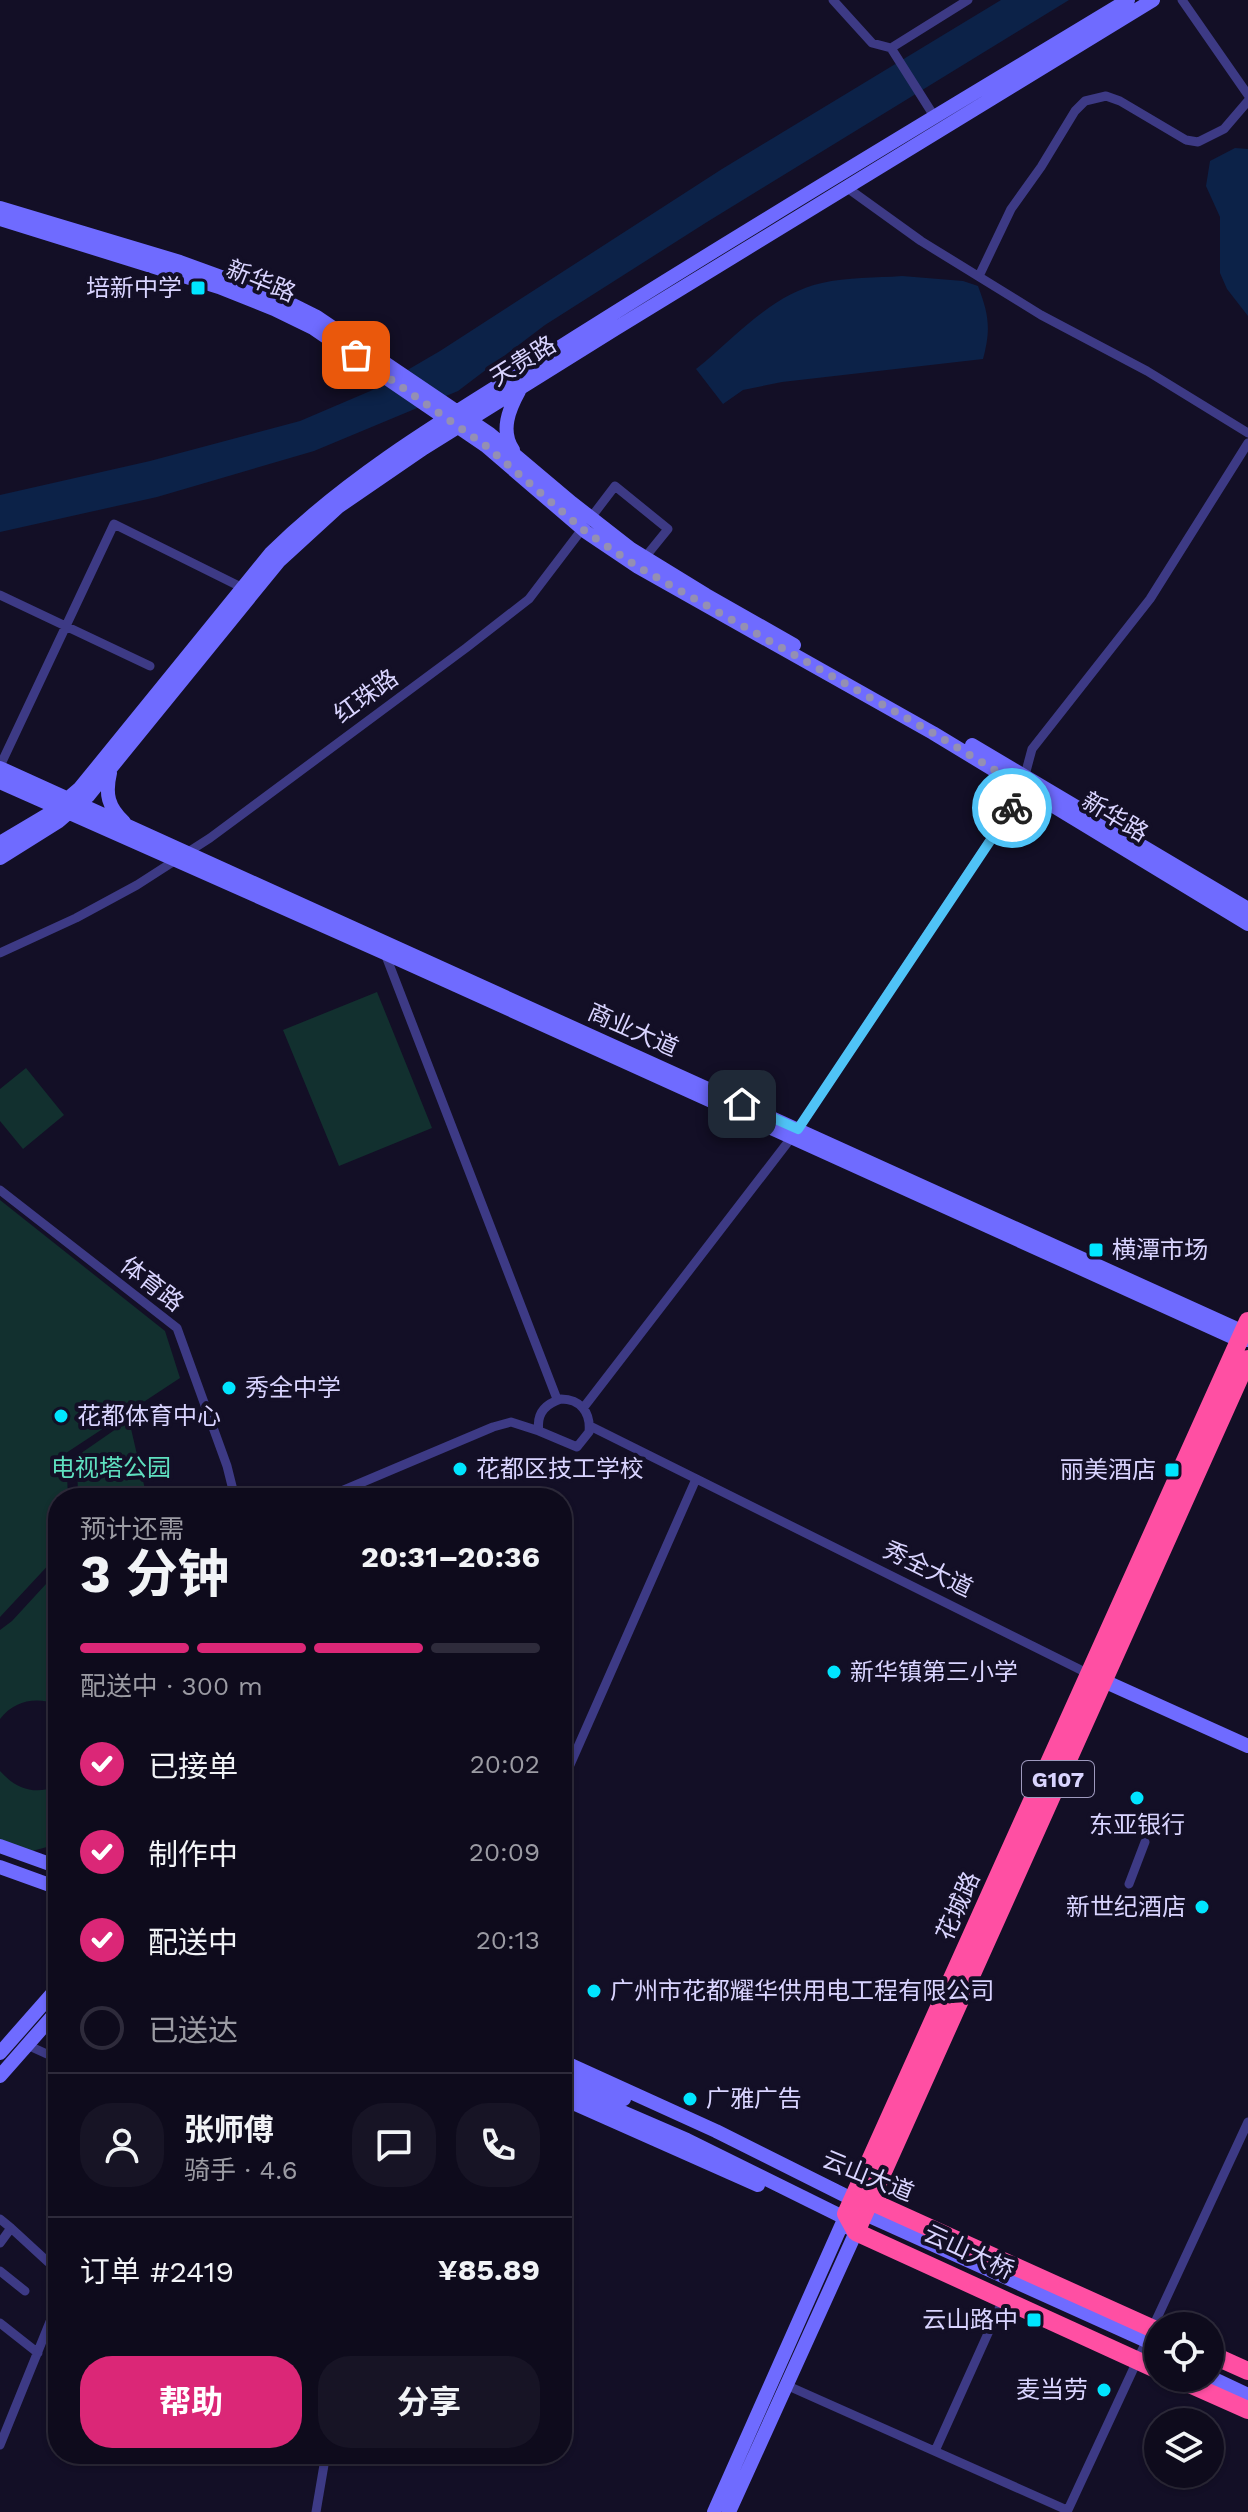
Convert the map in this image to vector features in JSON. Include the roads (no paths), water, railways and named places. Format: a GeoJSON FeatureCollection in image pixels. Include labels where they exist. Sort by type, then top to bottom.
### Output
{"type":"FeatureCollection","features":[{"type":"Feature","properties":{"kind":"highway","name":"花城路"},"geometry":{"type":"LineString","coordinates":[[854,2214],[1096,1678],[1245,1333]]}},
{"type":"Feature","properties":{"kind":"highway","name":"花城路"},"geometry":{"type":"LineString","coordinates":[[1096,1678],[1248,1359]]}},
{"type":"Feature","properties":{"kind":"highway","name":"云山大道"},"geometry":{"type":"LineString","coordinates":[[854,2214],[927,2264],[1006,2288],[1144,2364]]}},
{"type":"Feature","properties":{"kind":"highway","name":"云山大道"},"geometry":{"type":"LineString","coordinates":[[854,2214],[1144,2327]]}},
{"type":"Feature","properties":{"kind":"highway"},"geometry":{"type":"LineString","coordinates":[[1224,2360],[1248,2371]]}},
{"type":"Feature","properties":{"kind":"highway"},"geometry":{"type":"LineString","coordinates":[[1208,2392],[1248,2410]]}},
{"type":"Feature","properties":{"kind":"main road","name":"天贵路"},"geometry":{"type":"LineString","coordinates":[[459,420],[934,116],[1128,0]]}},
{"type":"Feature","properties":{"kind":"main road","name":"天贵路"},"geometry":{"type":"LineString","coordinates":[[0,858],[68,807],[110,770],[290,534],[366,471],[521,389],[1153,0]]}},
{"type":"Feature","properties":{"kind":"main road","name":"新华路"},"geometry":{"type":"LineString","coordinates":[[0,208],[180,262],[279,298],[325,322],[438,406],[515,454],[587,524]]}},
{"type":"Feature","properties":{"kind":"main road","name":"新华路"},"geometry":{"type":"LineString","coordinates":[[0,219],[175,272],[254,300],[313,328],[388,371]]}},
{"type":"Feature","properties":{"kind":"main road"},"geometry":{"type":"LineString","coordinates":[[515,454],[508,444],[506,426],[508,414],[521,389]]}},
{"type":"Feature","properties":{"kind":"main road","name":"新华路"},"geometry":{"type":"LineString","coordinates":[[459,420],[501,458],[641,562],[933,733],[1248,909]]}},
{"type":"Feature","properties":{"kind":"main road","name":"天贵路"},"geometry":{"type":"LineString","coordinates":[[0,843],[68,807],[247,590]]}},
{"type":"Feature","properties":{"kind":"main road","name":"商业大道"},"geometry":{"type":"LineString","coordinates":[[0,767],[68,807],[1245,1333]]}},
{"type":"Feature","properties":{"kind":"main road"},"geometry":{"type":"LineString","coordinates":[[110,770],[107,789],[109,802],[117,816],[131,827]]}},
{"type":"Feature","properties":{"kind":"main road","name":"新华路"},"geometry":{"type":"LineString","coordinates":[[1025,782],[1248,924]]}},
{"type":"Feature","properties":{"kind":"main road"},"geometry":{"type":"LineString","coordinates":[[6,785],[23,798],[30,809],[30,821],[24,830]]}},
{"type":"Feature","properties":{"kind":"main road","name":"商业大道"},"geometry":{"type":"LineString","coordinates":[[6,785],[131,827],[181,857]]}},
{"type":"Feature","properties":{"kind":"main road","name":"秀全大道"},"geometry":{"type":"LineString","coordinates":[[1096,1678],[1248,1746]]}},
{"type":"Feature","properties":{"kind":"main road"},"geometry":{"type":"LineString","coordinates":[[0,1846],[48,1863]]}},
{"type":"Feature","properties":{"kind":"main road"},"geometry":{"type":"LineString","coordinates":[[0,1867],[48,1884]]}},
{"type":"Feature","properties":{"kind":"main road"},"geometry":{"type":"LineString","coordinates":[[0,2053],[48,1998]]}},
{"type":"Feature","properties":{"kind":"main road"},"geometry":{"type":"LineString","coordinates":[[0,2076],[48,2021]]}},
{"type":"Feature","properties":{"kind":"main road","name":"云山大道"},"geometry":{"type":"LineString","coordinates":[[572,2066],[716,2131],[854,2214]]}},
{"type":"Feature","properties":{"kind":"main road"},"geometry":{"type":"LineString","coordinates":[[572,2079],[591,2091]]}},
{"type":"Feature","properties":{"kind":"main road"},"geometry":{"type":"LineString","coordinates":[[572,2088],[591,2091]]}},
{"type":"Feature","properties":{"kind":"main road","name":"云山大桥"},"geometry":{"type":"LineString","coordinates":[[591,2091],[862,2203],[1144,2327]]}},
{"type":"Feature","properties":{"kind":"main road","name":"云山大桥"},"geometry":{"type":"LineString","coordinates":[[591,2091],[913,2250],[1144,2356]]}},
{"type":"Feature","properties":{"kind":"main road"},"geometry":{"type":"LineString","coordinates":[[572,2102],[777,2194],[854,2214],[1006,2288],[1144,2347]]}},
{"type":"Feature","properties":{"kind":"main road","name":"花城路"},"geometry":{"type":"LineString","coordinates":[[729,2512],[786,2385],[854,2214]]}},
{"type":"Feature","properties":{"kind":"main road","name":"花城路"},"geometry":{"type":"LineString","coordinates":[[714,2512],[854,2214]]}},
{"type":"Feature","properties":{"kind":"main road"},"geometry":{"type":"LineString","coordinates":[[1006,2288],[1144,2341]]}},
{"type":"Feature","properties":{"kind":"main road"},"geometry":{"type":"LineString","coordinates":[[1224,2368],[1248,2379]]}},
{"type":"Feature","properties":{"kind":"main road"},"geometry":{"type":"LineString","coordinates":[[1224,2376],[1248,2387]]}},
{"type":"Feature","properties":{"kind":"main road"},"geometry":{"type":"LineString","coordinates":[[1224,2384],[1248,2395]]}},
{"type":"Feature","properties":{"kind":"main road"},"geometry":{"type":"LineString","coordinates":[[1224,2391],[1248,2402]]}},
{"type":"Feature","properties":{"kind":"street"},"geometry":{"type":"LineString","coordinates":[[833,0],[872,43],[891,48],[934,116]]}},
{"type":"Feature","properties":{"kind":"street"},"geometry":{"type":"LineString","coordinates":[[891,48],[968,0]]}},
{"type":"Feature","properties":{"kind":"street"},"geometry":{"type":"LineString","coordinates":[[979,276],[1011,209],[1075,111],[1085,101],[1096,96],[1120,101],[1186,140],[1198,142],[1224,129],[1248,98],[1182,0]]}},
{"type":"Feature","properties":{"kind":"street"},"geometry":{"type":"LineString","coordinates":[[846,187],[908,232],[1041,315],[1147,371],[1248,433]]}},
{"type":"Feature","properties":{"kind":"street"},"geometry":{"type":"LineString","coordinates":[[584,1407],[794,1134],[1025,782],[1032,749],[1150,599],[1248,443]]}},
{"type":"Feature","properties":{"kind":"street","name":"红珠路"},"geometry":{"type":"LineString","coordinates":[[0,953],[76,918],[181,857],[256,806],[317,757],[466,648],[529,599],[615,486],[668,529],[641,562]]}},
{"type":"Feature","properties":{"kind":"street"},"geometry":{"type":"LineString","coordinates":[[0,767],[114,524],[247,590]]}},
{"type":"Feature","properties":{"kind":"street"},"geometry":{"type":"LineString","coordinates":[[0,595],[150,666]]}},
{"type":"Feature","properties":{"kind":"street"},"geometry":{"type":"LineString","coordinates":[[383,947],[557,1399]]}},
{"type":"Feature","properties":{"kind":"street","name":"体育路"},"geometry":{"type":"LineString","coordinates":[[0,1190],[177,1328],[232,1488]]}},
{"type":"Feature","properties":{"kind":"street"},"geometry":{"type":"LineString","coordinates":[[349,1488],[511,1422],[577,1447],[587,1437],[590,1426],[584,1407],[571,1399],[557,1399],[543,1410],[538,1422],[539,1431]]}},
{"type":"Feature","properties":{"kind":"street","name":"秀全大道"},"geometry":{"type":"LineString","coordinates":[[590,1426],[1096,1678]]}},
{"type":"Feature","properties":{"kind":"street"},"geometry":{"type":"LineString","coordinates":[[572,1760],[696,1479]]}},
{"type":"Feature","properties":{"kind":"street"},"geometry":{"type":"LineString","coordinates":[[1129,1884],[1145,1842]]}},
{"type":"Feature","properties":{"kind":"street"},"geometry":{"type":"LineString","coordinates":[[27,2045],[48,2054]]}},
{"type":"Feature","properties":{"kind":"street"},"geometry":{"type":"LineString","coordinates":[[1165,2312],[1247,2127]]}},
{"type":"Feature","properties":{"kind":"street"},"geometry":{"type":"LineString","coordinates":[[0,2219],[48,2262]]}},
{"type":"Feature","properties":{"kind":"street"},"geometry":{"type":"LineString","coordinates":[[0,2243],[11,2228]]}},
{"type":"Feature","properties":{"kind":"street"},"geometry":{"type":"LineString","coordinates":[[0,2271],[25,2291]]}},
{"type":"Feature","properties":{"kind":"street"},"geometry":{"type":"LineString","coordinates":[[935,2451],[1006,2288]]}},
{"type":"Feature","properties":{"kind":"street"},"geometry":{"type":"LineString","coordinates":[[0,2323],[38,2353]]}},
{"type":"Feature","properties":{"kind":"street"},"geometry":{"type":"LineString","coordinates":[[0,2445],[48,2328]]}},
{"type":"Feature","properties":{"kind":"street"},"geometry":{"type":"LineString","coordinates":[[786,2385],[1067,2511],[1136,2360],[1144,2349]]}},
{"type":"Feature","properties":{"kind":"street"},"geometry":{"type":"LineString","coordinates":[[316,2512],[324,2464]]}},
{"type":"Feature","properties":{"kind":"water"},"geometry":{"type":"Polygon","coordinates":[[[1001,0],[1069,0],[545,325],[458,391],[314,451],[157,497],[0,532],[0,495],[150,461],[300,421],[375,389],[440,351],[722,169],[1001,0]]]}},
{"type":"Feature","properties":{"kind":"water"},"geometry":{"type":"Polygon","coordinates":[[[1235,148],[1248,149],[1248,316],[1227,289],[1220,273],[1220,217],[1206,186],[1210,161],[1235,148]]]}},
{"type":"Feature","properties":{"kind":"water"},"geometry":{"type":"Polygon","coordinates":[[[902,276],[963,281],[978,286],[988,322],[983,359],[782,382],[743,390],[723,404],[696,369],[754,318],[786,297],[822,283],[902,276]]]}},
{"type":"Feature","properties":{"kind":"place","name":"培新中学"},"geometry":{"type":"Point","coordinates":[198,288]}},
{"type":"Feature","properties":{"kind":"place","name":"横潭市场"},"geometry":{"type":"Point","coordinates":[1096,1250]}},
{"type":"Feature","properties":{"kind":"place","name":"秀全中学"},"geometry":{"type":"Point","coordinates":[229,1388]}},
{"type":"Feature","properties":{"kind":"place","name":"花都体育中心"},"geometry":{"type":"Point","coordinates":[61,1416]}},
{"type":"Feature","properties":{"kind":"place","name":"花都区技工学校"},"geometry":{"type":"Point","coordinates":[460,1469]}},
{"type":"Feature","properties":{"kind":"place","name":"丽美酒店"},"geometry":{"type":"Point","coordinates":[1172,1470]}},
{"type":"Feature","properties":{"kind":"place","name":"新华镇第三小学"},"geometry":{"type":"Point","coordinates":[834,1672]}},
{"type":"Feature","properties":{"kind":"place","name":"东亚银行"},"geometry":{"type":"Point","coordinates":[1137,1798]}},
{"type":"Feature","properties":{"kind":"place","name":"新世纪酒店"},"geometry":{"type":"Point","coordinates":[1202,1907]}},
{"type":"Feature","properties":{"kind":"place","name":"广州市花都耀华供用电工程有限公司"},"geometry":{"type":"Point","coordinates":[594,1991]}},
{"type":"Feature","properties":{"kind":"place","name":"广雅广告"},"geometry":{"type":"Point","coordinates":[690,2099]}},
{"type":"Feature","properties":{"kind":"place","name":"云山路中"},"geometry":{"type":"Point","coordinates":[1034,2320]}},
{"type":"Feature","properties":{"kind":"place","name":"麦当劳"},"geometry":{"type":"Point","coordinates":[1104,2390]}},
{"type":"Feature","properties":{"kind":"park label","name":"电视塔公园"},"geometry":{"type":"Point","coordinates":[111,1468]}}]}
